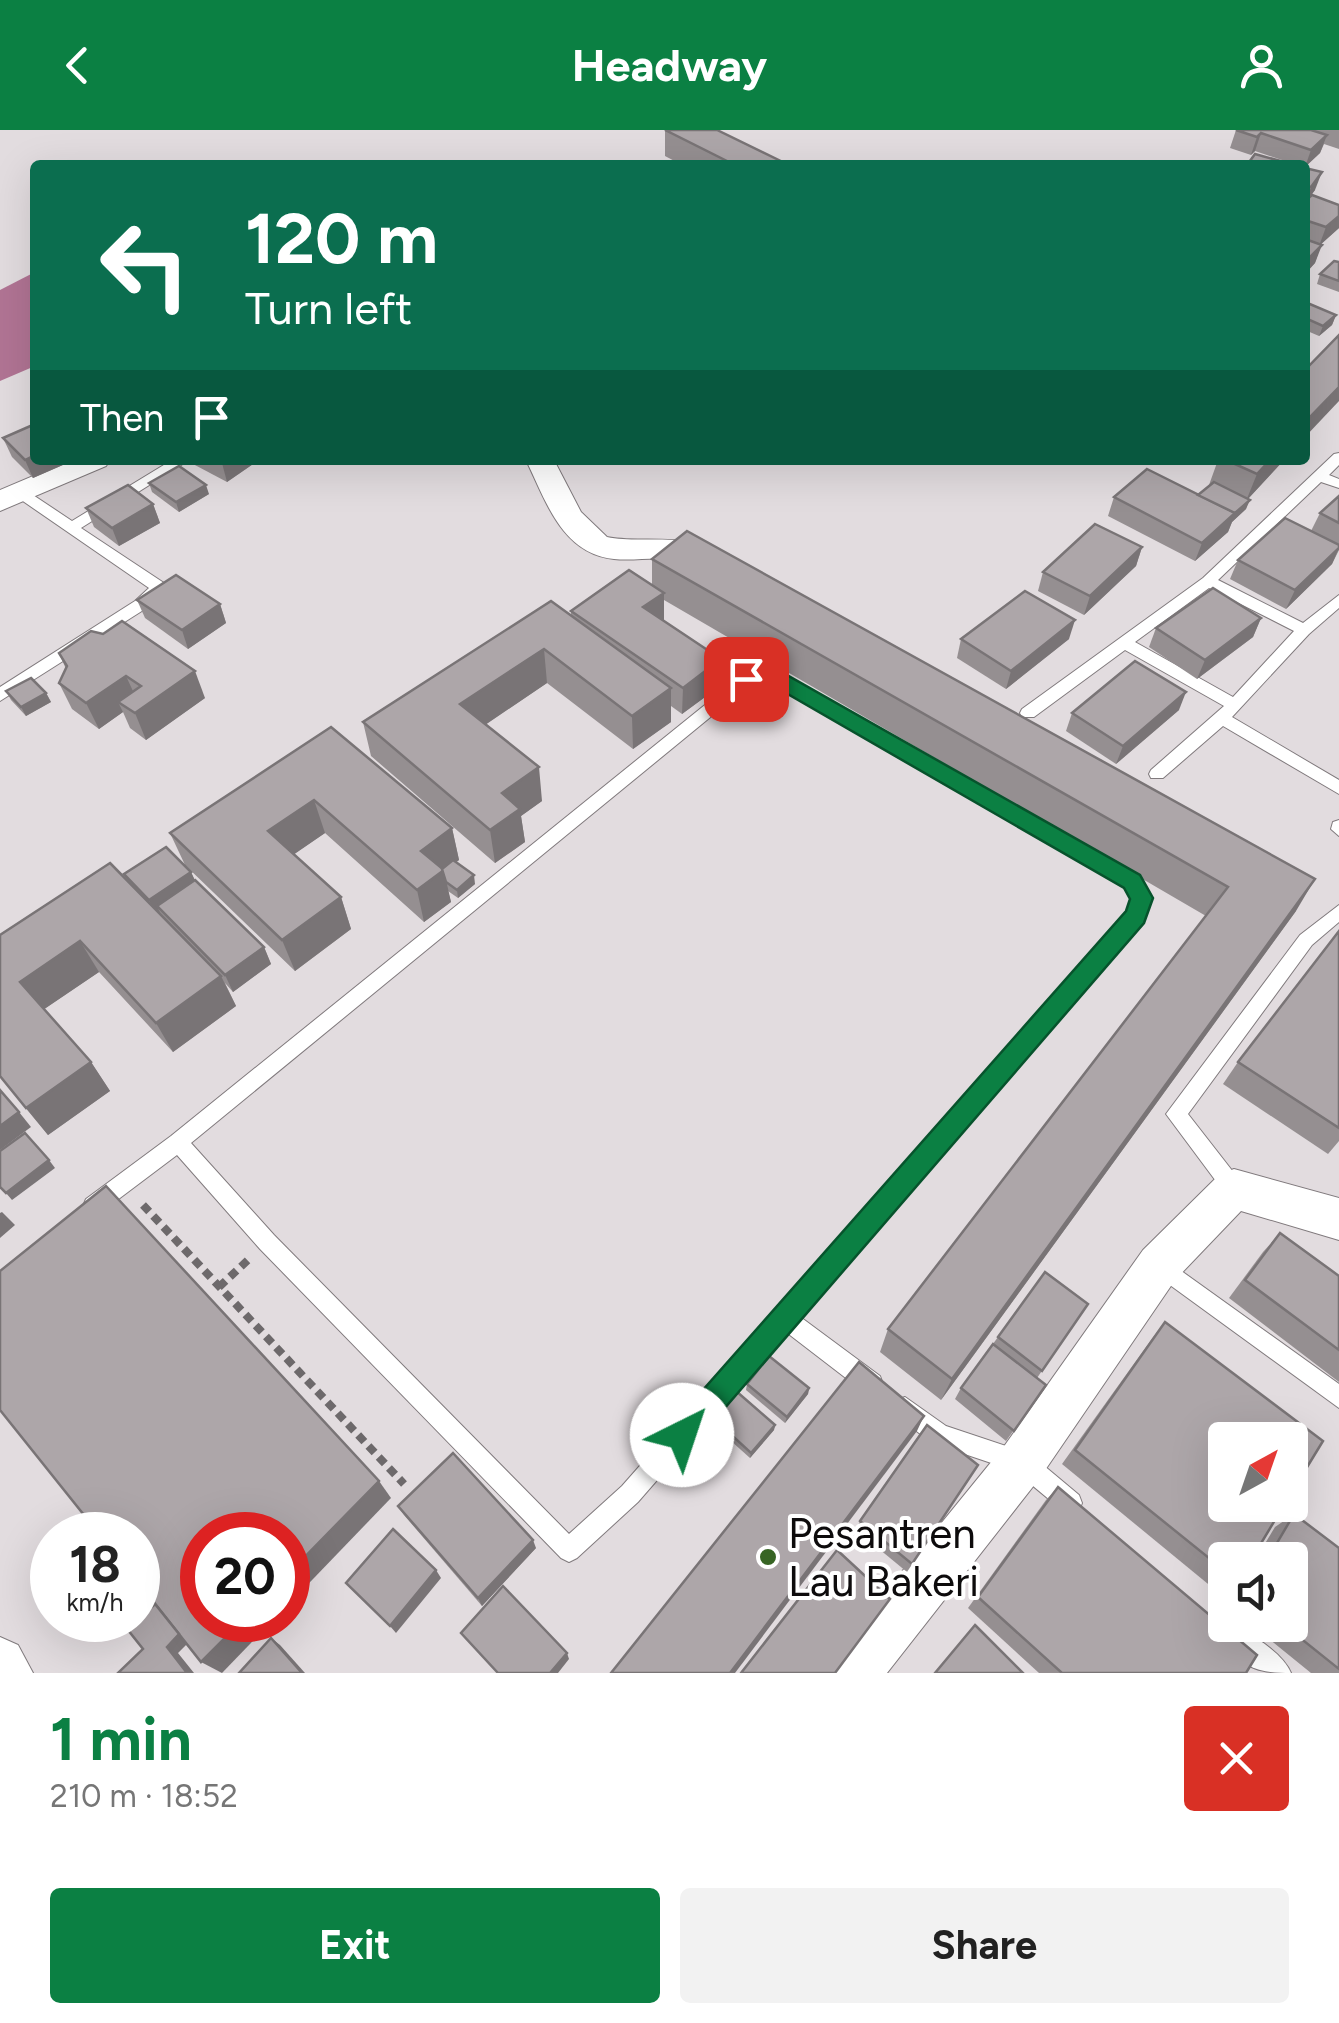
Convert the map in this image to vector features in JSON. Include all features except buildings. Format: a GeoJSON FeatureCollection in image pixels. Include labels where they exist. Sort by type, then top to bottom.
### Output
{"type":"FeatureCollection","features":[{"type":"Feature","properties":{"kind":"street"},"geometry":{"type":"LineString","coordinates":[[8,493],[83,465]]}},
{"type":"Feature","properties":{"kind":"street"},"geometry":{"type":"LineString","coordinates":[[543,465],[572,519],[596,544],[623,550],[658,548],[690,553],[739,580]]}},
{"type":"Feature","properties":{"kind":"street"},"geometry":{"type":"LineString","coordinates":[[854,1673],[1022,1462],[1158,1265],[1234,1189],[1339,1219]]}},
{"type":"Feature","properties":{"kind":"street"},"geometry":{"type":"LineString","coordinates":[[0,1663],[7,1673]]}},
{"type":"Feature","properties":{"kind":"lane"},"geometry":{"type":"LineString","coordinates":[[1028,713],[1208,581],[1339,458]]}},
{"type":"Feature","properties":{"kind":"lane"},"geometry":{"type":"LineString","coordinates":[[74,526],[174,465]]}},
{"type":"Feature","properties":{"kind":"lane"},"geometry":{"type":"LineString","coordinates":[[1320,476],[1339,484]]}},
{"type":"Feature","properties":{"kind":"lane"},"geometry":{"type":"LineString","coordinates":[[0,695],[157,592],[155,583],[74,526],[8,493]]}},
{"type":"Feature","properties":{"kind":"lane"},"geometry":{"type":"LineString","coordinates":[[1208,581],[1304,630]]}},
{"type":"Feature","properties":{"kind":"lane"},"geometry":{"type":"LineString","coordinates":[[1156,774],[1222,718],[1304,630],[1339,600]]}},
{"type":"Feature","properties":{"kind":"lane"},"geometry":{"type":"LineString","coordinates":[[1126,644],[1233,704]]}},
{"type":"Feature","properties":{"kind":"lane"},"geometry":{"type":"LineString","coordinates":[[76,1221],[746,679],[760,675],[778,679],[1132,882],[1142,898],[1136,916],[785,1318],[630,1494],[569,1550],[267,1242],[178,1142]]}},
{"type":"Feature","properties":{"kind":"lane"},"geometry":{"type":"LineString","coordinates":[[1222,718],[1339,788]]}},
{"type":"Feature","properties":{"kind":"lane"},"geometry":{"type":"LineString","coordinates":[[1234,1189],[1176,1114],[1306,940],[1339,912]]}},
{"type":"Feature","properties":{"kind":"lane"},"geometry":{"type":"LineString","coordinates":[[1158,1265],[1339,1398]]}},
{"type":"Feature","properties":{"kind":"lane"},"geometry":{"type":"LineString","coordinates":[[785,1318],[940,1435],[1022,1462],[1098,1524]]}},
{"type":"Feature","properties":{"kind":"lane"},"geometry":{"type":"LineString","coordinates":[[1240,1642],[1279,1673]]}},
{"type":"Feature","properties":{"kind":"path"},"geometry":{"type":"LineString","coordinates":[[121,1182],[404,1484]]}},
{"type":"Feature","properties":{"kind":"shaded area"},"geometry":{"type":"Polygon","coordinates":[[[30,275],[30,368],[0,381],[0,290],[30,275]]]}},
{"type":"Feature","properties":{"kind":"place","name":"Pesantren Lau Bakeri"},"geometry":{"type":"Point","coordinates":[768,1557]}},
{"type":"Feature","properties":{"kind":"route"},"geometry":{"type":"LineString","coordinates":[[682,1435],[1136,916],[1142,898],[1132,882],[778,679],[760,675],[746,679]]}}]}
